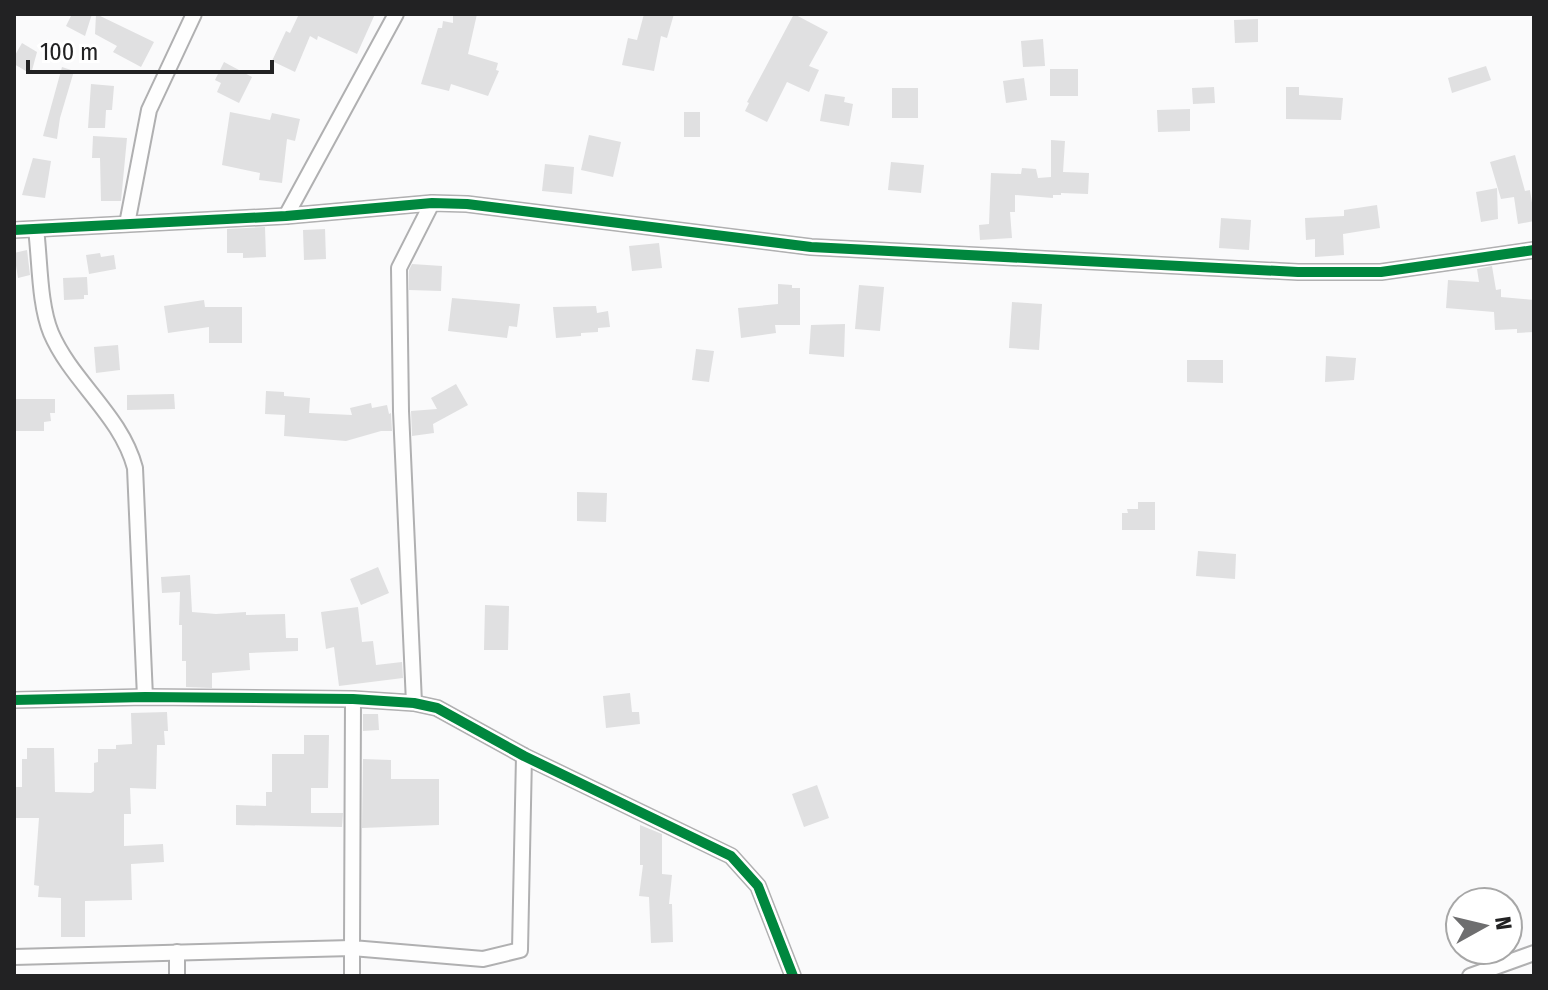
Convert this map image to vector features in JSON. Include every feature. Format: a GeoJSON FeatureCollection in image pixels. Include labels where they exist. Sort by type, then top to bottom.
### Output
{"type":"FeatureCollection","features":[{"type":"Feature","properties":{"kind":"street"},"geometry":{"type":"LineString","coordinates":[[127,224],[149,110],[194,14]]}},
{"type":"Feature","properties":{"kind":"street"},"geometry":{"type":"LineString","coordinates":[[286,216],[396,14]]}},
{"type":"Feature","properties":{"kind":"street"},"geometry":{"type":"LineString","coordinates":[[414,703],[401,411],[399,268],[432,203]]}},
{"type":"Feature","properties":{"kind":"street"},"geometry":{"type":"LineString","coordinates":[[14,230],[286,216],[432,203],[467,204],[811,247],[1298,272],[1381,272],[1534,250]]}},
{"type":"Feature","properties":{"kind":"street"},"geometry":{"type":"LineString","coordinates":[[36,229],[43,294],[51,332],[73,370],[124,438],[135,468],[145,697]]}},
{"type":"Feature","properties":{"kind":"street"},"geometry":{"type":"LineString","coordinates":[[14,700],[145,697],[353,699],[414,703],[437,708],[524,756],[731,856],[758,886],[793,976]]}},
{"type":"Feature","properties":{"kind":"street"},"geometry":{"type":"LineString","coordinates":[[352,976],[353,699]]}},
{"type":"Feature","properties":{"kind":"street"},"geometry":{"type":"LineString","coordinates":[[14,957],[352,948],[483,959],[520,950],[524,756]]}},
{"type":"Feature","properties":{"kind":"street"},"geometry":{"type":"LineString","coordinates":[[177,952],[177,976]]}},
{"type":"Feature","properties":{"kind":"street"},"geometry":{"type":"LineString","coordinates":[[1470,976],[1534,953]]}},
{"type":"Feature","properties":{"kind":"building"},"geometry":{"type":"Polygon","coordinates":[[[72,14],[92,14],[85,36],[66,26],[72,14]]]}},
{"type":"Feature","properties":{"kind":"building"},"geometry":{"type":"Polygon","coordinates":[[[96,14],[154,42],[141,67],[113,52],[117,46],[95,34],[96,14]]]}},
{"type":"Feature","properties":{"kind":"building"},"geometry":{"type":"Polygon","coordinates":[[[299,14],[375,14],[357,54],[318,36],[317,40],[310,36],[295,72],[272,61],[286,31],[290,33],[299,14]]]}},
{"type":"Feature","properties":{"kind":"building"},"geometry":{"type":"Polygon","coordinates":[[[453,14],[477,14],[468,54],[498,63],[496,70],[499,71],[488,96],[451,84],[449,91],[421,84],[438,28],[442,28],[443,21],[453,23],[453,14]]]}},
{"type":"Feature","properties":{"kind":"building"},"geometry":{"type":"Polygon","coordinates":[[[644,14],[674,14],[667,38],[661,36],[654,71],[622,65],[628,38],[637,40],[644,14]]]}},
{"type":"Feature","properties":{"kind":"building"},"geometry":{"type":"Polygon","coordinates":[[[794,14],[828,32],[809,66],[819,70],[809,92],[787,82],[767,122],[745,111],[747,102],[794,14]]]}},
{"type":"Feature","properties":{"kind":"building"},"geometry":{"type":"Polygon","coordinates":[[[1258,19],[1258,42],[1235,43],[1234,20],[1258,19]]]}},
{"type":"Feature","properties":{"kind":"building"},"geometry":{"type":"Polygon","coordinates":[[[1043,39],[1045,66],[1023,67],[1021,41],[1043,39]]]}},
{"type":"Feature","properties":{"kind":"building"},"geometry":{"type":"Polygon","coordinates":[[[22,43],[37,52],[31,74],[14,64],[14,57],[22,43]]]}},
{"type":"Feature","properties":{"kind":"building"},"geometry":{"type":"Polygon","coordinates":[[[224,62],[252,77],[239,103],[217,92],[221,83],[215,80],[224,62]]]}},
{"type":"Feature","properties":{"kind":"building"},"geometry":{"type":"Polygon","coordinates":[[[1486,66],[1491,80],[1452,93],[1448,78],[1486,66]]]}},
{"type":"Feature","properties":{"kind":"building"},"geometry":{"type":"Polygon","coordinates":[[[62,67],[74,71],[57,139],[43,136],[62,67]]]}},
{"type":"Feature","properties":{"kind":"building"},"geometry":{"type":"Polygon","coordinates":[[[1050,69],[1078,69],[1078,96],[1050,96],[1050,69]]]}},
{"type":"Feature","properties":{"kind":"building"},"geometry":{"type":"Polygon","coordinates":[[[1024,78],[1027,100],[1006,103],[1003,81],[1024,78]]]}},
{"type":"Feature","properties":{"kind":"building"},"geometry":{"type":"Polygon","coordinates":[[[91,84],[114,86],[112,110],[106,110],[105,128],[88,128],[91,84]]]}},
{"type":"Feature","properties":{"kind":"building"},"geometry":{"type":"Polygon","coordinates":[[[1214,87],[1215,103],[1193,104],[1192,88],[1214,87]]]}},
{"type":"Feature","properties":{"kind":"building"},"geometry":{"type":"Polygon","coordinates":[[[1286,87],[1299,87],[1299,95],[1343,98],[1341,120],[1286,119],[1286,87]]]}},
{"type":"Feature","properties":{"kind":"building"},"geometry":{"type":"Polygon","coordinates":[[[892,88],[918,88],[918,118],[892,118],[892,88]]]}},
{"type":"Feature","properties":{"kind":"building"},"geometry":{"type":"Polygon","coordinates":[[[825,94],[845,97],[844,102],[853,104],[849,126],[820,121],[825,94]]]}},
{"type":"Feature","properties":{"kind":"building"},"geometry":{"type":"Polygon","coordinates":[[[1190,109],[1190,131],[1158,132],[1157,110],[1190,109]]]}},
{"type":"Feature","properties":{"kind":"building"},"geometry":{"type":"Polygon","coordinates":[[[230,112],[270,120],[272,113],[300,119],[295,141],[287,139],[282,183],[259,180],[260,173],[222,165],[230,112]]]}},
{"type":"Feature","properties":{"kind":"building"},"geometry":{"type":"Polygon","coordinates":[[[684,112],[700,112],[700,137],[684,137],[684,112]]]}},
{"type":"Feature","properties":{"kind":"building"},"geometry":{"type":"Polygon","coordinates":[[[589,135],[621,142],[613,177],[581,170],[589,135]]]}},
{"type":"Feature","properties":{"kind":"building"},"geometry":{"type":"Polygon","coordinates":[[[93,136],[127,138],[121,201],[101,201],[100,158],[92,158],[93,136]]]}},
{"type":"Feature","properties":{"kind":"building"},"geometry":{"type":"Polygon","coordinates":[[[1051,140],[1065,141],[1063,172],[1089,173],[1088,194],[1061,193],[1053,195],[1053,198],[1015,195],[1015,212],[1010,212],[1012,238],[980,240],[979,225],[989,224],[991,173],[1021,174],[1022,168],[1036,169],[1038,178],[1051,177],[1051,140]]]}},
{"type":"Feature","properties":{"kind":"building"},"geometry":{"type":"Polygon","coordinates":[[[1515,155],[1525,191],[1530,190],[1534,215],[1534,221],[1518,224],[1514,197],[1501,199],[1490,162],[1515,155]]]}},
{"type":"Feature","properties":{"kind":"building"},"geometry":{"type":"Polygon","coordinates":[[[33,158],[51,161],[45,198],[22,195],[33,158]]]}},
{"type":"Feature","properties":{"kind":"building"},"geometry":{"type":"Polygon","coordinates":[[[891,162],[924,165],[921,193],[888,190],[891,162]]]}},
{"type":"Feature","properties":{"kind":"building"},"geometry":{"type":"Polygon","coordinates":[[[545,164],[574,167],[572,194],[542,191],[545,164]]]}},
{"type":"Feature","properties":{"kind":"building"},"geometry":{"type":"Polygon","coordinates":[[[1497,188],[1498,219],[1481,222],[1476,192],[1497,188]]]}},
{"type":"Feature","properties":{"kind":"building"},"geometry":{"type":"Polygon","coordinates":[[[1377,205],[1380,228],[1343,234],[1344,255],[1315,257],[1315,239],[1306,240],[1305,218],[1344,216],[1344,210],[1377,205]]]}},
{"type":"Feature","properties":{"kind":"building"},"geometry":{"type":"Polygon","coordinates":[[[1221,218],[1251,220],[1249,250],[1219,248],[1221,218]]]}},
{"type":"Feature","properties":{"kind":"building"},"geometry":{"type":"Polygon","coordinates":[[[265,227],[266,257],[243,258],[243,253],[227,253],[227,229],[265,227]]]}},
{"type":"Feature","properties":{"kind":"building"},"geometry":{"type":"Polygon","coordinates":[[[325,229],[326,259],[304,260],[303,230],[325,229]]]}},
{"type":"Feature","properties":{"kind":"building"},"geometry":{"type":"Polygon","coordinates":[[[659,243],[662,268],[632,271],[629,246],[659,243]]]}},
{"type":"Feature","properties":{"kind":"building"},"geometry":{"type":"Polygon","coordinates":[[[27,250],[30,275],[18,278],[14,253],[27,250]]]}},
{"type":"Feature","properties":{"kind":"building"},"geometry":{"type":"Polygon","coordinates":[[[100,253],[101,257],[114,255],[116,269],[89,274],[86,255],[100,253]]]}},
{"type":"Feature","properties":{"kind":"building"},"geometry":{"type":"Polygon","coordinates":[[[412,264],[442,266],[441,291],[409,290],[412,264]]]}},
{"type":"Feature","properties":{"kind":"building"},"geometry":{"type":"Polygon","coordinates":[[[1492,266],[1496,290],[1501,289],[1501,297],[1534,300],[1534,332],[1495,330],[1494,312],[1446,308],[1448,280],[1479,282],[1477,269],[1492,266]]]}},
{"type":"Feature","properties":{"kind":"building"},"geometry":{"type":"Polygon","coordinates":[[[87,277],[88,295],[84,295],[84,299],[64,300],[63,278],[87,277]]]}},
{"type":"Feature","properties":{"kind":"building"},"geometry":{"type":"Polygon","coordinates":[[[778,284],[800,288],[800,325],[775,325],[776,333],[741,338],[738,308],[778,304],[778,284]]]}},
{"type":"Feature","properties":{"kind":"building"},"geometry":{"type":"Polygon","coordinates":[[[859,285],[884,287],[880,331],[855,329],[859,285]]]}},
{"type":"Feature","properties":{"kind":"building"},"geometry":{"type":"Polygon","coordinates":[[[452,298],[520,304],[517,327],[509,326],[507,338],[448,331],[452,298]]]}},
{"type":"Feature","properties":{"kind":"building"},"geometry":{"type":"Polygon","coordinates":[[[204,300],[205,307],[242,307],[242,343],[209,343],[209,327],[168,333],[164,306],[204,300]]]}},
{"type":"Feature","properties":{"kind":"building"},"geometry":{"type":"Polygon","coordinates":[[[1012,302],[1042,304],[1039,350],[1009,348],[1012,302]]]}},
{"type":"Feature","properties":{"kind":"building"},"geometry":{"type":"Polygon","coordinates":[[[596,306],[597,313],[608,311],[610,327],[598,328],[598,332],[581,333],[581,336],[556,338],[553,307],[596,306]]]}},
{"type":"Feature","properties":{"kind":"building"},"geometry":{"type":"Polygon","coordinates":[[[845,324],[844,357],[809,354],[811,325],[845,324]]]}},
{"type":"Feature","properties":{"kind":"building"},"geometry":{"type":"Polygon","coordinates":[[[118,345],[120,370],[96,373],[94,347],[118,345]]]}},
{"type":"Feature","properties":{"kind":"building"},"geometry":{"type":"Polygon","coordinates":[[[696,349],[714,351],[709,382],[692,380],[696,349]]]}},
{"type":"Feature","properties":{"kind":"building"},"geometry":{"type":"Polygon","coordinates":[[[1326,356],[1356,358],[1354,380],[1325,382],[1326,356]]]}},
{"type":"Feature","properties":{"kind":"building"},"geometry":{"type":"Polygon","coordinates":[[[1187,360],[1223,360],[1223,383],[1187,382],[1187,360]]]}},
{"type":"Feature","properties":{"kind":"building"},"geometry":{"type":"Polygon","coordinates":[[[456,384],[468,405],[433,424],[434,433],[412,436],[411,411],[437,409],[431,398],[456,384]]]}},
{"type":"Feature","properties":{"kind":"building"},"geometry":{"type":"Polygon","coordinates":[[[266,391],[310,398],[309,413],[352,415],[350,408],[371,403],[372,408],[387,405],[391,413],[392,431],[346,441],[284,436],[285,415],[265,414],[266,391]]]}},
{"type":"Feature","properties":{"kind":"building"},"geometry":{"type":"Polygon","coordinates":[[[174,394],[175,409],[127,410],[127,395],[174,394]]]}},
{"type":"Feature","properties":{"kind":"building"},"geometry":{"type":"Polygon","coordinates":[[[14,399],[55,399],[55,413],[50,413],[51,421],[44,422],[44,431],[14,431],[14,399]]]}},
{"type":"Feature","properties":{"kind":"building"},"geometry":{"type":"Polygon","coordinates":[[[577,492],[607,493],[606,522],[577,521],[577,492]]]}},
{"type":"Feature","properties":{"kind":"building"},"geometry":{"type":"Polygon","coordinates":[[[1138,502],[1155,502],[1155,530],[1122,530],[1122,513],[1128,513],[1127,509],[1138,509],[1138,502]]]}},
{"type":"Feature","properties":{"kind":"building"},"geometry":{"type":"Polygon","coordinates":[[[1198,551],[1236,554],[1235,579],[1196,576],[1198,551]]]}},
{"type":"Feature","properties":{"kind":"building"},"geometry":{"type":"Polygon","coordinates":[[[378,567],[389,593],[361,605],[350,579],[378,567]]]}},
{"type":"Feature","properties":{"kind":"building"},"geometry":{"type":"Polygon","coordinates":[[[190,575],[192,612],[285,614],[286,638],[298,638],[298,651],[249,653],[250,670],[212,673],[212,688],[186,687],[182,625],[179,625],[180,592],[162,593],[161,577],[190,575]]]}},
{"type":"Feature","properties":{"kind":"building"},"geometry":{"type":"Polygon","coordinates":[[[485,605],[509,606],[508,650],[484,650],[485,605]]]}},
{"type":"Feature","properties":{"kind":"building"},"geometry":{"type":"Polygon","coordinates":[[[358,607],[362,642],[373,641],[376,665],[402,662],[403,678],[339,686],[334,647],[326,649],[321,612],[358,607]]]}},
{"type":"Feature","properties":{"kind":"building"},"geometry":{"type":"Polygon","coordinates":[[[630,693],[632,712],[639,712],[640,724],[606,728],[603,696],[630,693]]]}},
{"type":"Feature","properties":{"kind":"building"},"geometry":{"type":"Polygon","coordinates":[[[167,712],[165,745],[157,745],[156,789],[130,788],[131,814],[124,814],[124,846],[163,844],[164,862],[131,864],[132,900],[85,901],[85,937],[61,937],[61,898],[38,897],[39,886],[34,885],[39,818],[14,818],[14,787],[22,787],[22,759],[27,759],[27,748],[54,748],[55,792],[91,793],[94,791],[94,763],[98,762],[98,749],[116,749],[116,745],[132,744],[131,713],[167,712]]]}},
{"type":"Feature","properties":{"kind":"building"},"geometry":{"type":"Polygon","coordinates":[[[363,714],[378,714],[379,730],[363,731],[363,714]]]}},
{"type":"Feature","properties":{"kind":"building"},"geometry":{"type":"Polygon","coordinates":[[[304,735],[329,735],[328,788],[311,788],[311,813],[343,813],[342,827],[236,825],[236,805],[266,806],[266,792],[272,792],[272,754],[304,754],[304,735]]]}},
{"type":"Feature","properties":{"kind":"building"},"geometry":{"type":"Polygon","coordinates":[[[363,759],[391,760],[391,779],[439,779],[439,825],[362,828],[363,759]]]}},
{"type":"Feature","properties":{"kind":"building"},"geometry":{"type":"Polygon","coordinates":[[[817,785],[829,818],[804,827],[792,794],[817,785]]]}},
{"type":"Feature","properties":{"kind":"building"},"geometry":{"type":"Polygon","coordinates":[[[640,825],[662,834],[662,874],[672,875],[669,904],[672,904],[673,942],[651,943],[649,897],[639,896],[643,865],[640,865],[640,825]]]}},
{"type":"Feature","properties":{"kind":"cycle path"},"geometry":{"type":"LineString","coordinates":[[14,230],[286,216],[432,203],[467,204],[811,247],[1298,272],[1381,272],[1534,250]]}},
{"type":"Feature","properties":{"kind":"cycle path"},"geometry":{"type":"LineString","coordinates":[[14,700],[145,697],[353,699],[414,703],[437,708],[524,756],[731,856],[758,886],[793,976]]}}]}
